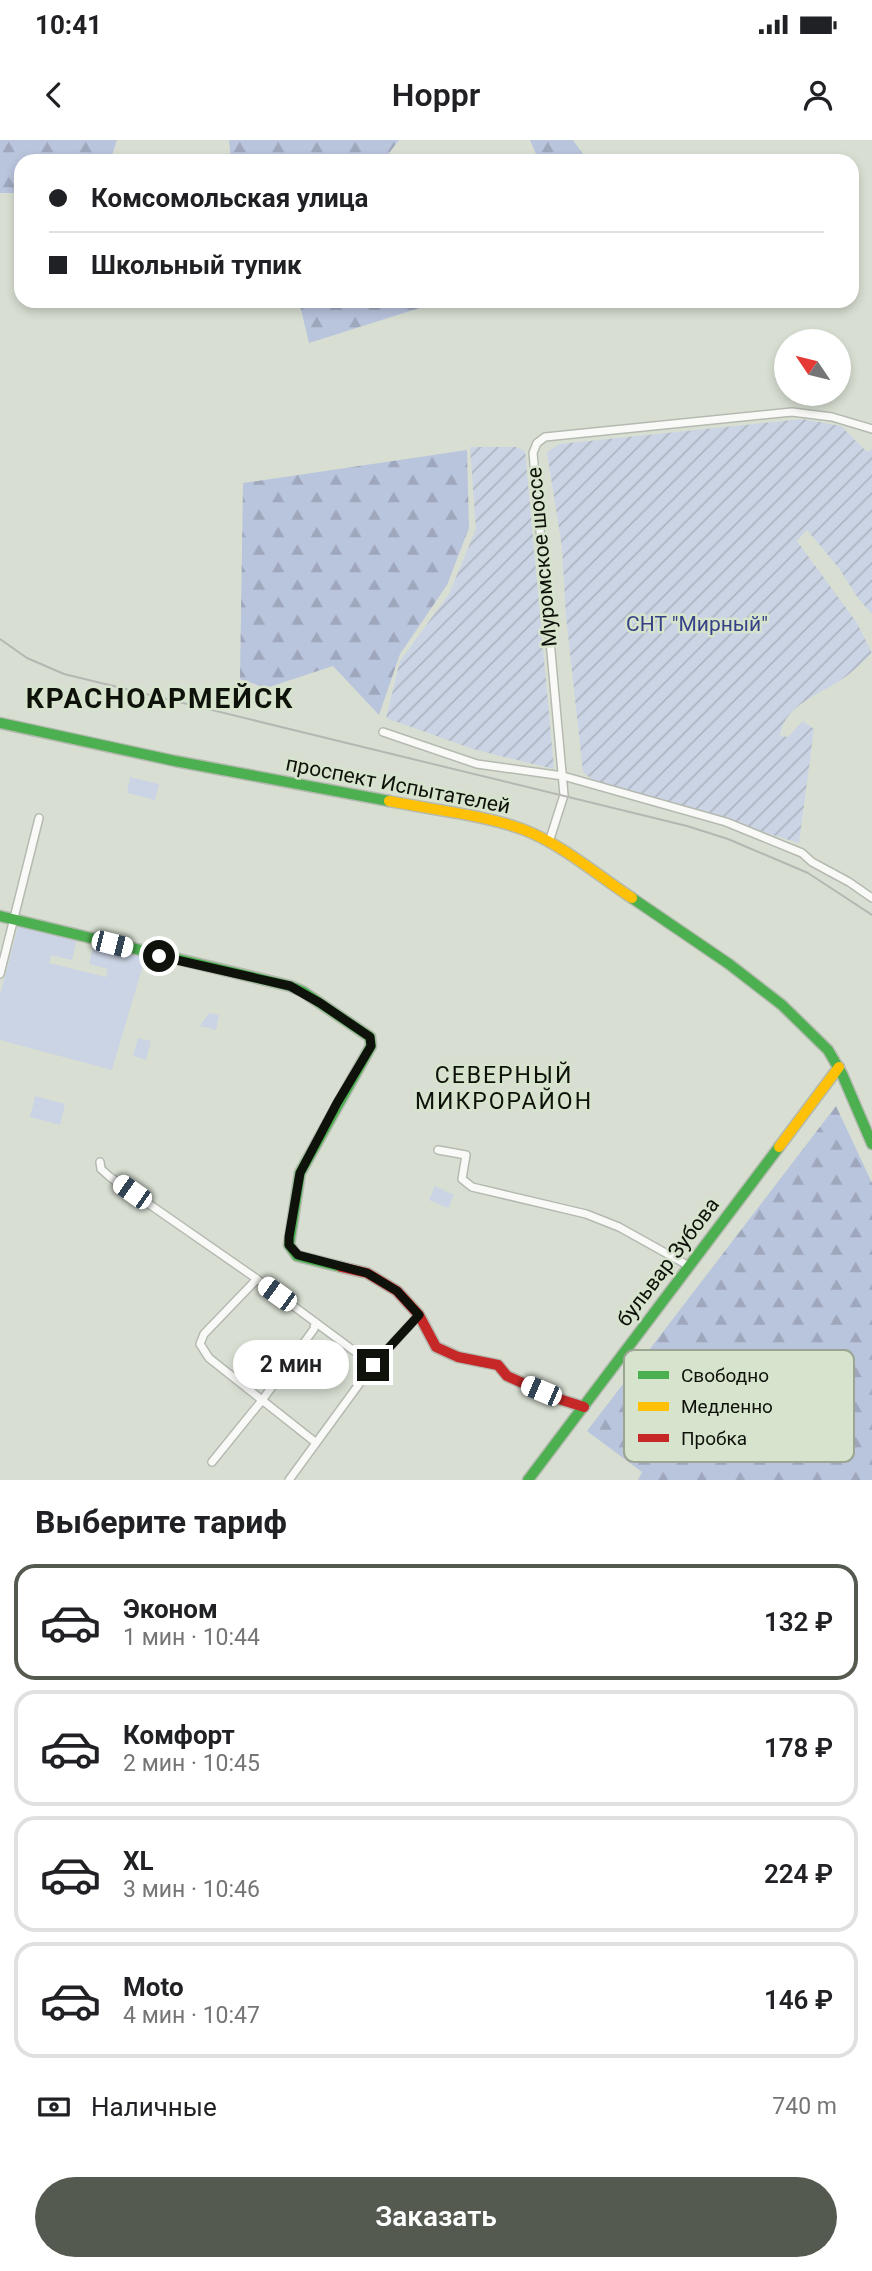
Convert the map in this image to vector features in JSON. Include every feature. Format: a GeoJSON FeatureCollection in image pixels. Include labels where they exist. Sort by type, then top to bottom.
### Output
{"type":"FeatureCollection","features":[{"type":"Feature","properties":{"kind":"street","name":"Муромское шоссе"},"geometry":{"type":"LineString","coordinates":[[549,842],[564,795],[533,453],[537,443],[545,437],[792,412],[832,417],[872,429]]}},
{"type":"Feature","properties":{"kind":"street","name":"проспект Испытателей"},"geometry":{"type":"LineString","coordinates":[[0,723],[175,761],[477,818],[521,829],[549,842],[750,979],[782,1005],[828,1050],[872,1144]]}},
{"type":"Feature","properties":{"kind":"street"},"geometry":{"type":"LineString","coordinates":[[383,732],[477,764],[563,776],[726,822],[802,853],[812,862],[872,898]]}},
{"type":"Feature","properties":{"kind":"street"},"geometry":{"type":"LineString","coordinates":[[0,974],[39,818]]}},
{"type":"Feature","properties":{"kind":"street"},"geometry":{"type":"LineString","coordinates":[[0,916],[290,986],[370,1037],[371,1046],[300,1173],[289,1245],[298,1255],[367,1273],[397,1291],[419,1315],[436,1347],[458,1357],[498,1365],[507,1376],[584,1407]]}},
{"type":"Feature","properties":{"kind":"street","name":"бульвар Зубова"},"geometry":{"type":"LineString","coordinates":[[627,1350],[838,1067]]}},
{"type":"Feature","properties":{"kind":"street"},"geometry":{"type":"LineString","coordinates":[[438,1150],[466,1155],[463,1179],[471,1187],[586,1214],[619,1227],[690,1266]]}},
{"type":"Feature","properties":{"kind":"street"},"geometry":{"type":"LineString","coordinates":[[100,1162],[101,1169],[110,1177],[257,1279],[373,1365]]}},
{"type":"Feature","properties":{"kind":"street"},"geometry":{"type":"LineString","coordinates":[[257,1279],[204,1334],[200,1344],[209,1358],[316,1441]]}},
{"type":"Feature","properties":{"kind":"street"},"geometry":{"type":"LineString","coordinates":[[289,1480],[373,1365],[419,1315]]}},
{"type":"Feature","properties":{"kind":"street"},"geometry":{"type":"LineString","coordinates":[[212,1462],[263,1399],[314,1329],[315,1322]]}},
{"type":"Feature","properties":{"kind":"street","name":"бульвар Зубова"},"geometry":{"type":"LineString","coordinates":[[528,1480],[624,1354]]}},
{"type":"Feature","properties":{"kind":"green space"},"geometry":{"type":"Polygon","coordinates":[[[0,140],[117,140],[112,154],[14,154],[14,193],[0,193],[0,140]]]}},
{"type":"Feature","properties":{"kind":"green space"},"geometry":{"type":"Polygon","coordinates":[[[229,140],[399,140],[388,154],[230,154],[229,140]]]}},
{"type":"Feature","properties":{"kind":"green space"},"geometry":{"type":"Polygon","coordinates":[[[530,140],[573,140],[583,154],[536,154],[530,140]]]}},
{"type":"Feature","properties":{"kind":"green space"},"geometry":{"type":"Polygon","coordinates":[[[301,308],[420,308],[309,343],[301,308]]]}},
{"type":"Feature","properties":{"kind":"green space","name":"СНТ \"Мирный\""},"geometry":{"type":"Polygon","coordinates":[[[802,419],[841,426],[867,452],[872,449],[872,614],[807,530],[797,541],[857,623],[872,653],[848,675],[797,707],[783,724],[780,736],[788,737],[803,721],[814,729],[799,843],[593,780],[583,772],[566,616],[562,548],[547,452],[560,444],[802,419]]]}},
{"type":"Feature","properties":{"kind":"green space"},"geometry":{"type":"Polygon","coordinates":[[[470,447],[516,447],[525,451],[554,769],[473,749],[386,718],[400,661],[449,594],[476,529],[470,447]]]}},
{"type":"Feature","properties":{"kind":"green space"},"geometry":{"type":"Polygon","coordinates":[[[467,450],[469,528],[447,585],[400,654],[379,715],[333,666],[266,688],[240,679],[243,483],[467,450]]]}},
{"type":"Feature","properties":{"kind":"green space"},"geometry":{"type":"Polygon","coordinates":[[[130,777],[159,784],[155,800],[127,793],[130,777]]]}},
{"type":"Feature","properties":{"kind":"green space"},"geometry":{"type":"Polygon","coordinates":[[[19,923],[77,938],[72,960],[51,955],[49,963],[106,977],[108,969],[89,964],[94,943],[146,955],[112,1070],[0,1040],[0,995],[19,923]]]}},
{"type":"Feature","properties":{"kind":"green space"},"geometry":{"type":"Polygon","coordinates":[[[209,1013],[219,1015],[216,1030],[200,1026],[209,1013]]]}},
{"type":"Feature","properties":{"kind":"green space"},"geometry":{"type":"Polygon","coordinates":[[[138,1038],[151,1041],[146,1060],[133,1056],[138,1038]]]}},
{"type":"Feature","properties":{"kind":"green space"},"geometry":{"type":"Polygon","coordinates":[[[35,1096],[65,1104],[60,1125],[30,1117],[35,1096]]]}},
{"type":"Feature","properties":{"kind":"green space"},"geometry":{"type":"Polygon","coordinates":[[[836,1106],[872,1183],[872,1480],[638,1480],[642,1472],[629,1462],[854,1462],[854,1350],[649,1350],[836,1106]]]}},
{"type":"Feature","properties":{"kind":"green space"},"geometry":{"type":"Polygon","coordinates":[[[435,1186],[454,1195],[448,1208],[429,1200],[435,1186]]]}},
{"type":"Feature","properties":{"kind":"green space"},"geometry":{"type":"Polygon","coordinates":[[[624,1383],[624,1459],[587,1431],[624,1383]]]}},
{"type":"Feature","properties":{"kind":"railway"},"geometry":{"type":"LineString","coordinates":[[0,639],[27,658],[64,674],[687,826],[728,839],[808,873],[872,915]]}},
{"type":"Feature","properties":{"kind":"traffic: fast"},"geometry":{"type":"LineString","coordinates":[[0,723],[175,761],[389,801]]}},
{"type":"Feature","properties":{"kind":"traffic: fast"},"geometry":{"type":"LineString","coordinates":[[632,898],[729,964],[782,1005],[828,1050],[842,1074],[872,1144]]}},
{"type":"Feature","properties":{"kind":"traffic: fast"},"geometry":{"type":"LineString","coordinates":[[0,916],[290,986],[302,991],[370,1037],[371,1046],[300,1173],[289,1245],[297,1256],[341,1267]]}},
{"type":"Feature","properties":{"kind":"traffic: fast"},"geometry":{"type":"LineString","coordinates":[[626,1350],[779,1147]]}},
{"type":"Feature","properties":{"kind":"traffic: fast"},"geometry":{"type":"LineString","coordinates":[[528,1480],[624,1353]]}},
{"type":"Feature","properties":{"kind":"traffic: slow"},"geometry":{"type":"LineString","coordinates":[[389,801],[473,816],[522,829],[565,851],[632,898]]}},
{"type":"Feature","properties":{"kind":"traffic: slow"},"geometry":{"type":"LineString","coordinates":[[779,1147],[839,1067]]}},
{"type":"Feature","properties":{"kind":"traffic: jam"},"geometry":{"type":"LineString","coordinates":[[341,1267],[367,1273],[397,1291],[419,1315],[436,1347],[458,1357],[498,1365],[507,1376],[584,1407]]}},
{"type":"Feature","properties":{"kind":"district","name":"КРАСНОАРМЕЙСК"},"geometry":{"type":"Point","coordinates":[160,698]}},
{"type":"Feature","properties":{"kind":"district","name":"СЕВЕРНЫЙ МИКРОРАЙОН"},"geometry":{"type":"Point","coordinates":[504,1088]}},
{"type":"Feature","properties":{"kind":"route"},"geometry":{"type":"LineString","coordinates":[[159,956],[290,986],[302,991],[370,1037],[371,1046],[300,1173],[289,1245],[298,1255],[367,1273],[397,1291],[419,1315],[373,1365]]}}]}
